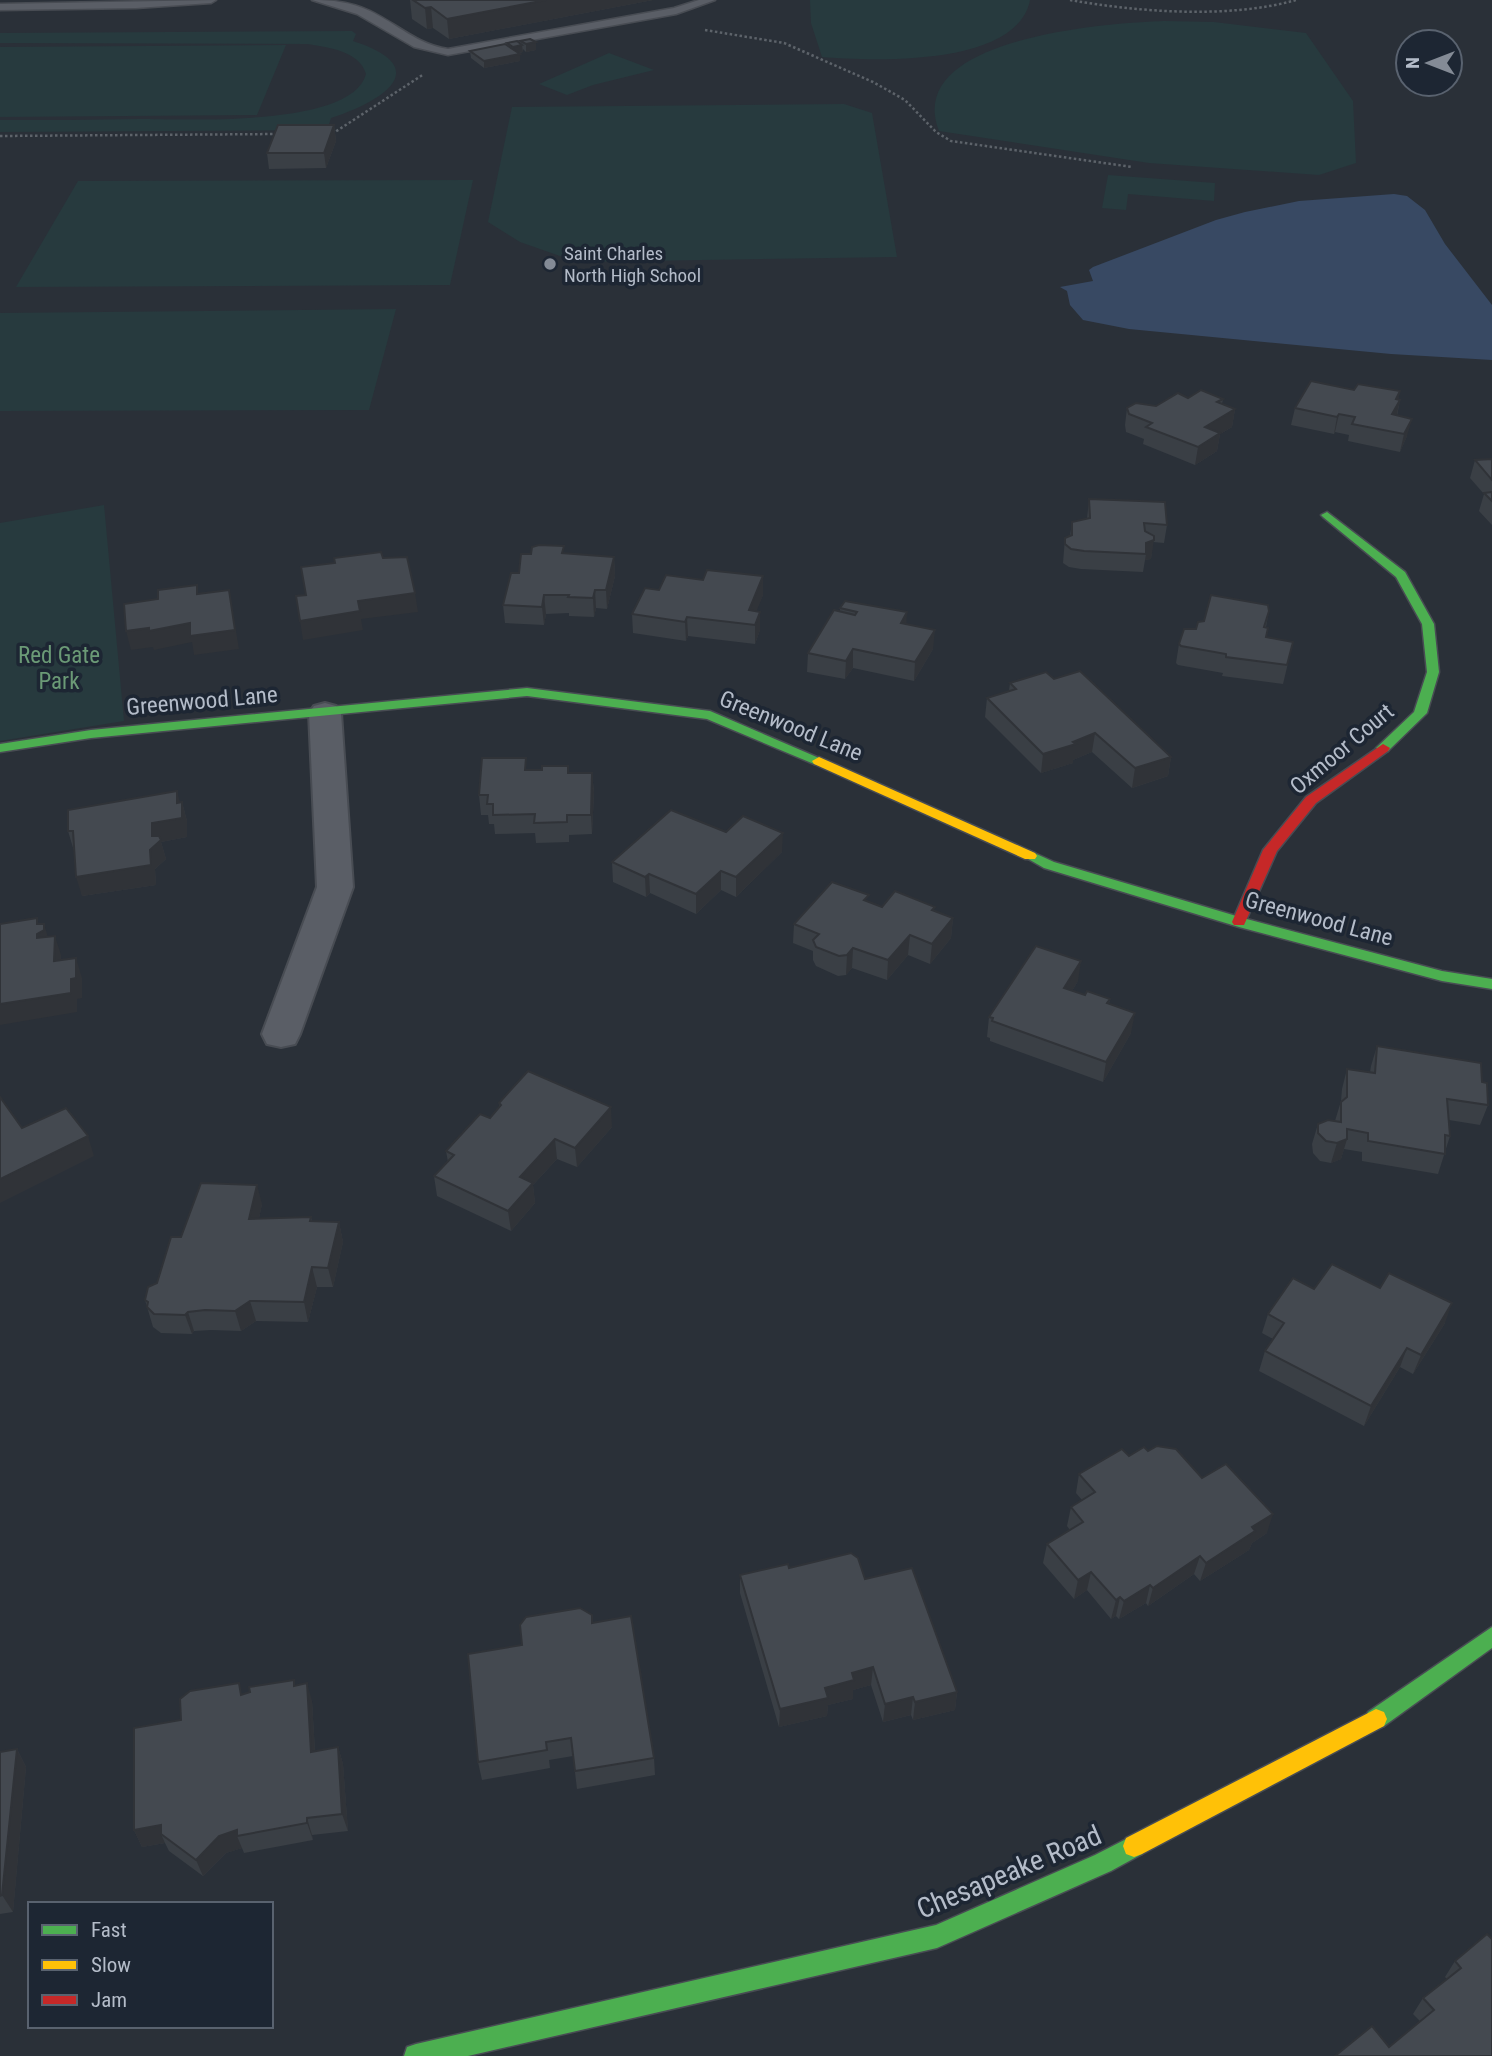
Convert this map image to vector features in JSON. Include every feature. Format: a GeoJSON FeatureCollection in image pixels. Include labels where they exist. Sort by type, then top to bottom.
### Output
{"type":"FeatureCollection","features":[{"type":"Feature","properties":{"kind":"street","name":"Oxmoor Court"},"geometry":{"type":"LineString","coordinates":[[1240,922],[1270,850],[1311,800],[1372,758],[1420,713],[1433,672],[1427,624],[1401,575],[1326,515]]}},
{"type":"Feature","properties":{"kind":"street","name":"Greenwood Lane"},"geometry":{"type":"LineString","coordinates":[[0,748],[90,734],[527,692],[710,715],[860,778],[1049,865],[1240,922],[1442,976],[1492,984]]}},
{"type":"Feature","properties":{"kind":"street"},"geometry":{"type":"LineString","coordinates":[[281,1034],[335,887],[324,713]]}},
{"type":"Feature","properties":{"kind":"street","name":"Chesapeake Road"},"geometry":{"type":"LineString","coordinates":[[416,2056],[937,1936],[1103,1863],[1377,1718],[1492,1636]]}},
{"type":"Feature","properties":{"kind":"lane"},"geometry":{"type":"LineString","coordinates":[[0,7],[136,5],[211,0]]}},
{"type":"Feature","properties":{"kind":"lane"},"geometry":{"type":"LineString","coordinates":[[317,0],[362,12],[423,48],[456,52],[676,10],[710,0]]}},
{"type":"Feature","properties":{"kind":"path"},"geometry":{"type":"LineString","coordinates":[[1070,0],[1141,9],[1254,7],[1296,0]]}},
{"type":"Feature","properties":{"kind":"path"},"geometry":{"type":"LineString","coordinates":[[699,30],[750,36],[799,48],[818,60],[869,80],[898,95],[917,110],[939,136],[951,141],[1132,167]]}},
{"type":"Feature","properties":{"kind":"path"},"geometry":{"type":"LineString","coordinates":[[322,134],[336,134],[456,52]]}},
{"type":"Feature","properties":{"kind":"path"},"geometry":{"type":"LineString","coordinates":[[0,136],[282,134]]}},
{"type":"Feature","properties":{"kind":"green space"},"geometry":{"type":"Polygon","coordinates":[[[810,0],[1030,0],[1019,22],[999,38],[972,49],[940,55],[874,59],[822,57],[811,23],[810,0]]]}},
{"type":"Feature","properties":{"kind":"green space"},"geometry":{"type":"Polygon","coordinates":[[[1164,21],[1214,22],[1306,33],[1353,101],[1356,163],[1319,175],[1149,163],[939,131],[936,99],[951,74],[979,55],[1059,32],[1164,21]]]}},
{"type":"Feature","properties":{"kind":"green space"},"geometry":{"type":"Polygon","coordinates":[[[352,31],[356,34],[353,41],[378,51],[392,62],[396,73],[392,84],[382,94],[331,118],[327,130],[0,132],[0,120],[227,119],[300,112],[331,104],[354,91],[366,74],[363,66],[350,55],[307,44],[0,43],[0,33],[352,31]]]}},
{"type":"Feature","properties":{"kind":"green space"},"geometry":{"type":"Polygon","coordinates":[[[286,45],[257,115],[0,117],[0,47],[286,45]]]}},
{"type":"Feature","properties":{"kind":"green space"},"geometry":{"type":"Polygon","coordinates":[[[609,53],[654,70],[593,85],[567,95],[539,84],[609,53]]]}},
{"type":"Feature","properties":{"kind":"green space"},"geometry":{"type":"Polygon","coordinates":[[[844,104],[872,113],[897,257],[577,262],[520,242],[488,222],[512,107],[844,104]]]}},
{"type":"Feature","properties":{"kind":"green space"},"geometry":{"type":"Polygon","coordinates":[[[1108,175],[1215,183],[1214,201],[1128,194],[1126,210],[1102,208],[1108,175]]]}},
{"type":"Feature","properties":{"kind":"green space"},"geometry":{"type":"Polygon","coordinates":[[[473,180],[450,285],[16,287],[78,181],[473,180]]]}},
{"type":"Feature","properties":{"kind":"green space"},"geometry":{"type":"Polygon","coordinates":[[[396,309],[369,410],[0,411],[0,313],[396,309]]]}},
{"type":"Feature","properties":{"kind":"green space","name":"Red Gate Park"},"geometry":{"type":"Polygon","coordinates":[[[104,505],[124,721],[0,741],[0,523],[104,505]]]}},
{"type":"Feature","properties":{"kind":"water"},"geometry":{"type":"Polygon","coordinates":[[[1394,194],[1407,196],[1425,210],[1445,244],[1492,305],[1492,360],[1391,354],[1129,329],[1083,320],[1070,305],[1067,291],[1060,287],[1093,281],[1089,270],[1093,267],[1216,220],[1299,201],[1394,194]]]}},
{"type":"Feature","properties":{"kind":"building"},"geometry":{"type":"Polygon","coordinates":[[[413,0],[546,0],[447,19],[431,7],[425,8],[413,0]]]}},
{"type":"Feature","properties":{"kind":"building"},"geometry":{"type":"Polygon","coordinates":[[[530,39],[536,42],[526,44],[520,41],[530,39]]]}},
{"type":"Feature","properties":{"kind":"building"},"geometry":{"type":"Polygon","coordinates":[[[517,41],[522,45],[513,47],[507,43],[517,41]]]}},
{"type":"Feature","properties":{"kind":"building"},"geometry":{"type":"Polygon","coordinates":[[[505,44],[520,54],[484,61],[470,51],[505,44]]]}},
{"type":"Feature","properties":{"kind":"building"},"geometry":{"type":"Polygon","coordinates":[[[278,125],[334,125],[324,153],[267,153],[278,125]]]}},
{"type":"Feature","properties":{"kind":"building"},"geometry":{"type":"Polygon","coordinates":[[[1311,381],[1354,390],[1358,384],[1400,391],[1396,399],[1400,400],[1392,414],[1412,419],[1404,434],[1352,424],[1355,417],[1339,414],[1337,417],[1295,408],[1311,381]]]}},
{"type":"Feature","properties":{"kind":"building"},"geometry":{"type":"Polygon","coordinates":[[[1201,390],[1223,399],[1217,402],[1235,409],[1205,427],[1220,433],[1198,447],[1146,427],[1152,423],[1129,414],[1127,408],[1136,403],[1156,406],[1178,393],[1188,398],[1201,390]]]}},
{"type":"Feature","properties":{"kind":"building"},"geometry":{"type":"Polygon","coordinates":[[[1492,459],[1492,480],[1475,460],[1492,459]]]}},
{"type":"Feature","properties":{"kind":"building"},"geometry":{"type":"Polygon","coordinates":[[[1492,492],[1492,501],[1484,493],[1492,492]]]}},
{"type":"Feature","properties":{"kind":"building"},"geometry":{"type":"Polygon","coordinates":[[[1089,499],[1165,502],[1167,525],[1144,523],[1145,531],[1154,536],[1154,540],[1146,543],[1146,554],[1071,549],[1065,544],[1065,538],[1072,535],[1072,522],[1090,518],[1089,499]]]}},
{"type":"Feature","properties":{"kind":"building"},"geometry":{"type":"Polygon","coordinates":[[[564,546],[562,553],[614,557],[606,590],[595,590],[593,598],[544,595],[542,607],[503,605],[511,573],[519,573],[521,554],[531,554],[532,547],[564,546]]]}},
{"type":"Feature","properties":{"kind":"building"},"geometry":{"type":"Polygon","coordinates":[[[381,552],[383,558],[407,557],[415,593],[358,601],[360,611],[300,621],[296,596],[306,595],[301,567],[335,563],[334,558],[381,552]]]}},
{"type":"Feature","properties":{"kind":"building"},"geometry":{"type":"Polygon","coordinates":[[[707,570],[763,576],[749,610],[760,612],[755,625],[687,617],[685,622],[632,614],[645,588],[659,590],[666,575],[703,580],[707,570]]]}},
{"type":"Feature","properties":{"kind":"building"},"geometry":{"type":"Polygon","coordinates":[[[197,585],[197,594],[229,590],[235,630],[190,636],[190,623],[149,631],[149,628],[126,631],[124,604],[158,599],[158,590],[197,585]]]}},
{"type":"Feature","properties":{"kind":"building"},"geometry":{"type":"Polygon","coordinates":[[[1211,595],[1268,605],[1264,627],[1268,628],[1266,637],[1293,642],[1287,665],[1226,657],[1226,654],[1181,646],[1179,644],[1184,629],[1196,629],[1198,622],[1204,621],[1211,595]]]}},
{"type":"Feature","properties":{"kind":"building"},"geometry":{"type":"Polygon","coordinates":[[[845,601],[907,612],[901,623],[935,630],[915,662],[853,649],[846,661],[808,653],[834,610],[855,615],[857,612],[840,608],[845,601]]]}},
{"type":"Feature","properties":{"kind":"building"},"geometry":{"type":"Polygon","coordinates":[[[1080,671],[1171,757],[1135,768],[1095,733],[1073,742],[1076,744],[1043,754],[987,698],[1016,689],[1010,683],[1046,672],[1054,679],[1080,671]]]}},
{"type":"Feature","properties":{"kind":"building"},"geometry":{"type":"Polygon","coordinates":[[[482,758],[526,758],[525,770],[542,770],[542,766],[568,766],[568,773],[592,773],[591,815],[567,815],[567,822],[534,823],[535,814],[493,815],[493,804],[487,804],[488,795],[479,795],[482,758]]]}},
{"type":"Feature","properties":{"kind":"building"},"geometry":{"type":"Polygon","coordinates":[[[177,791],[177,803],[182,802],[182,818],[152,823],[152,836],[159,836],[161,840],[150,850],[151,865],[76,877],[73,831],[68,831],[68,810],[177,791]]]}},
{"type":"Feature","properties":{"kind":"building"},"geometry":{"type":"Polygon","coordinates":[[[671,810],[726,832],[743,816],[783,833],[736,877],[721,871],[696,894],[649,874],[645,877],[612,862],[671,810]]]}},
{"type":"Feature","properties":{"kind":"building"},"geometry":{"type":"Polygon","coordinates":[[[832,882],[869,895],[864,900],[882,907],[895,891],[935,907],[932,910],[953,918],[932,944],[910,935],[888,960],[853,948],[847,955],[839,956],[816,947],[813,940],[819,934],[794,924],[832,882]]]}},
{"type":"Feature","properties":{"kind":"building"},"geometry":{"type":"Polygon","coordinates":[[[37,918],[37,924],[44,924],[44,930],[37,934],[37,938],[55,936],[54,961],[76,958],[76,978],[71,979],[71,993],[0,1004],[0,924],[37,918]]]}},
{"type":"Feature","properties":{"kind":"building"},"geometry":{"type":"Polygon","coordinates":[[[1036,946],[1081,961],[1064,988],[1085,995],[1087,991],[1110,999],[1107,1003],[1135,1013],[1106,1062],[992,1021],[993,1018],[989,1017],[1036,946]]]}},
{"type":"Feature","properties":{"kind":"building"},"geometry":{"type":"Polygon","coordinates":[[[1377,1046],[1481,1063],[1482,1082],[1487,1083],[1488,1105],[1447,1099],[1450,1136],[1445,1135],[1445,1154],[1368,1141],[1368,1133],[1347,1129],[1347,1139],[1337,1143],[1326,1141],[1318,1133],[1318,1124],[1328,1120],[1341,1122],[1341,1102],[1347,1097],[1347,1069],[1375,1073],[1377,1046]]]}},
{"type":"Feature","properties":{"kind":"building"},"geometry":{"type":"Polygon","coordinates":[[[528,1071],[611,1107],[575,1148],[555,1139],[520,1177],[533,1183],[508,1211],[434,1176],[454,1155],[446,1151],[480,1114],[490,1118],[501,1105],[499,1103],[528,1071]]]}},
{"type":"Feature","properties":{"kind":"building"},"geometry":{"type":"Polygon","coordinates":[[[0,1097],[22,1128],[66,1108],[88,1136],[0,1179],[0,1097]]]}},
{"type":"Feature","properties":{"kind":"building"},"geometry":{"type":"Polygon","coordinates":[[[201,1183],[257,1185],[249,1219],[311,1217],[310,1221],[339,1222],[328,1268],[312,1267],[304,1302],[250,1301],[235,1311],[205,1310],[188,1312],[185,1315],[154,1314],[147,1307],[148,1302],[145,1300],[148,1287],[157,1283],[171,1237],[181,1237],[201,1183]]]}},
{"type":"Feature","properties":{"kind":"building"},"geometry":{"type":"Polygon","coordinates":[[[1332,1264],[1380,1288],[1389,1273],[1452,1303],[1421,1355],[1407,1348],[1371,1406],[1265,1351],[1284,1323],[1268,1314],[1293,1278],[1314,1289],[1332,1264]]]}},
{"type":"Feature","properties":{"kind":"building"},"geometry":{"type":"Polygon","coordinates":[[[1157,1446],[1176,1449],[1202,1478],[1226,1464],[1273,1514],[1252,1527],[1255,1531],[1206,1563],[1200,1556],[1153,1588],[1150,1585],[1124,1601],[1120,1597],[1116,1600],[1091,1572],[1078,1580],[1047,1544],[1083,1522],[1071,1507],[1095,1492],[1079,1474],[1122,1449],[1129,1456],[1144,1447],[1148,1451],[1157,1446]]]}},
{"type":"Feature","properties":{"kind":"building"},"geometry":{"type":"Polygon","coordinates":[[[851,1553],[858,1558],[865,1579],[912,1568],[957,1692],[915,1702],[913,1697],[885,1704],[873,1667],[852,1673],[854,1680],[825,1688],[828,1698],[780,1709],[740,1575],[788,1564],[789,1568],[851,1553]]]}},
{"type":"Feature","properties":{"kind":"building"},"geometry":{"type":"Polygon","coordinates":[[[580,1608],[592,1615],[592,1623],[631,1616],[654,1758],[575,1771],[571,1738],[546,1742],[547,1750],[478,1762],[468,1654],[522,1645],[520,1625],[526,1617],[580,1608]]]}},
{"type":"Feature","properties":{"kind":"building"},"geometry":{"type":"Polygon","coordinates":[[[294,1680],[294,1686],[307,1683],[311,1752],[338,1747],[342,1814],[307,1818],[307,1823],[237,1836],[237,1830],[219,1836],[196,1860],[161,1834],[161,1825],[134,1830],[134,1728],[181,1720],[180,1699],[190,1691],[239,1683],[241,1695],[250,1692],[249,1687],[294,1680]]]}},
{"type":"Feature","properties":{"kind":"building"},"geometry":{"type":"Polygon","coordinates":[[[17,1749],[2,1895],[0,1896],[0,1752],[17,1749]]]}},
{"type":"Feature","properties":{"kind":"building"},"geometry":{"type":"Polygon","coordinates":[[[1487,1934],[1492,1939],[1492,2056],[1335,2056],[1372,2026],[1389,2047],[1434,2010],[1423,1998],[1461,1968],[1455,1961],[1487,1934]]]}},
{"type":"Feature","properties":{"kind":"traffic: fast"},"geometry":{"type":"LineString","coordinates":[[1327,515],[1401,575],[1428,624],[1433,672],[1420,713],[1383,748]]}},
{"type":"Feature","properties":{"kind":"traffic: fast"},"geometry":{"type":"LineString","coordinates":[[0,748],[91,734],[527,692],[710,715],[819,761]]}},
{"type":"Feature","properties":{"kind":"traffic: fast"},"geometry":{"type":"LineString","coordinates":[[1030,856],[1049,865],[1239,922],[1442,976],[1492,984]]}},
{"type":"Feature","properties":{"kind":"traffic: fast"},"geometry":{"type":"LineString","coordinates":[[1376,1719],[1492,1636]]}},
{"type":"Feature","properties":{"kind":"traffic: fast"},"geometry":{"type":"LineString","coordinates":[[416,2056],[937,1936],[1103,1863],[1134,1846]]}},
{"type":"Feature","properties":{"kind":"traffic: slow"},"geometry":{"type":"LineString","coordinates":[[819,761],[1030,856]]}},
{"type":"Feature","properties":{"kind":"traffic: slow"},"geometry":{"type":"LineString","coordinates":[[1134,1846],[1376,1719]]}},
{"type":"Feature","properties":{"kind":"traffic: jam"},"geometry":{"type":"LineString","coordinates":[[1239,922],[1270,850],[1311,800],[1383,748]]}},
{"type":"Feature","properties":{"kind":"place","name":"Saint Charles North High School"},"geometry":{"type":"Point","coordinates":[550,264]}}]}
